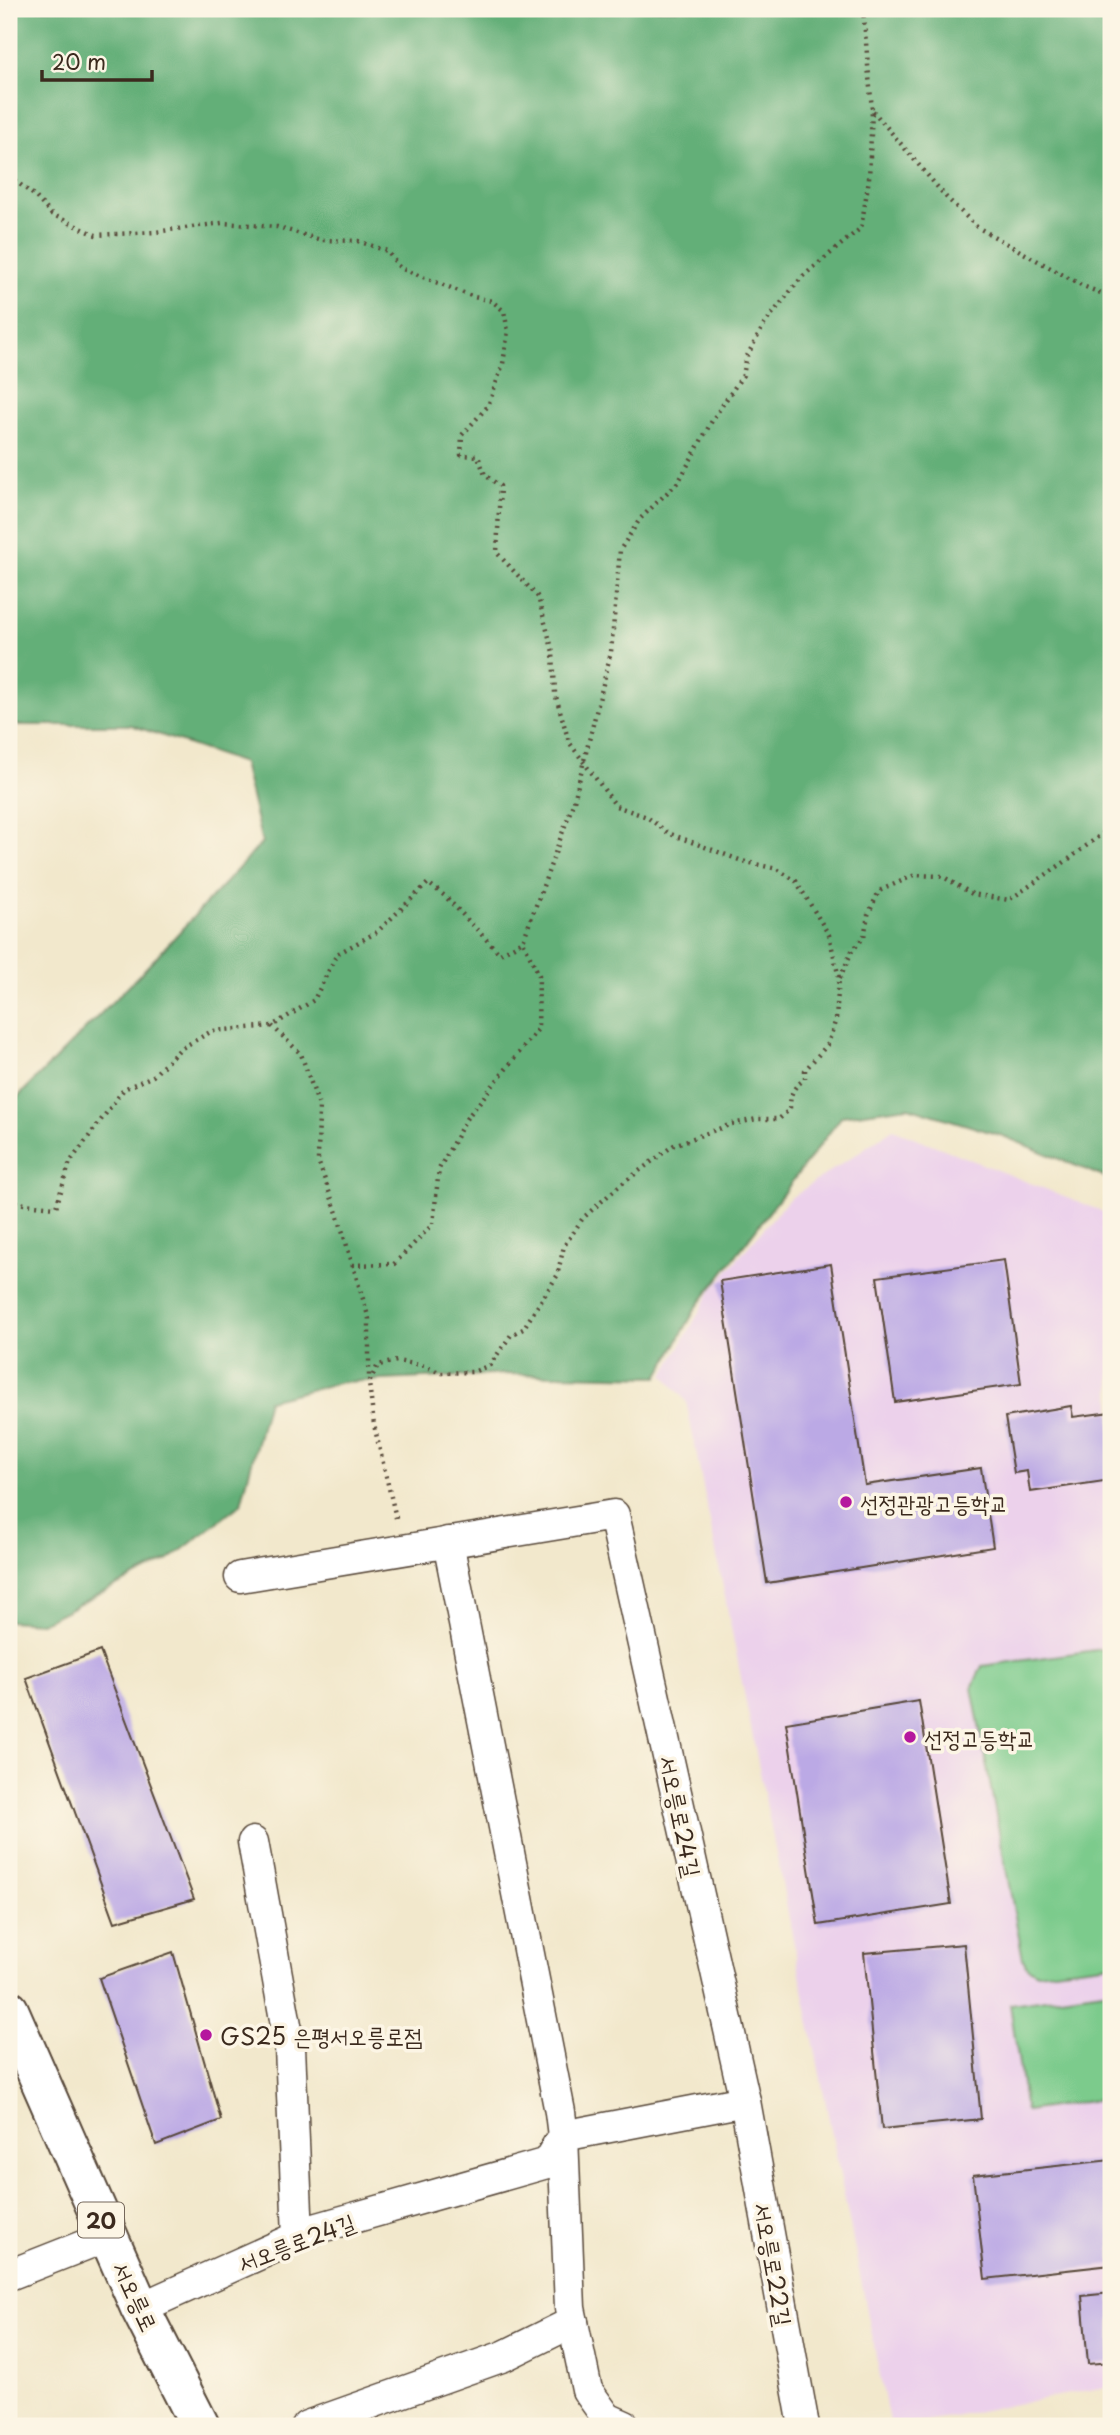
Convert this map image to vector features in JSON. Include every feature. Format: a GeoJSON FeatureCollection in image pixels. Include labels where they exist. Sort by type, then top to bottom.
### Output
{"type":"FeatureCollection","features":[{"type":"Feature","properties":{"kind":"main road","name":"서오릉로"},"geometry":{"type":"LineString","coordinates":[[9,2010],[140,2308],[200,2426]]}},
{"type":"Feature","properties":{"kind":"street","name":"서오릉로24길"},"geometry":{"type":"LineString","coordinates":[[240,1577],[614,1515],[744,2101]]}},
{"type":"Feature","properties":{"kind":"street"},"geometry":{"type":"LineString","coordinates":[[449,1542],[563,2136],[570,2308],[587,2390],[607,2418],[625,2426]]}},
{"type":"Feature","properties":{"kind":"street"},"geometry":{"type":"LineString","coordinates":[[253,1842],[290,2047],[298,2236]]}},
{"type":"Feature","properties":{"kind":"street"},"geometry":{"type":"LineString","coordinates":[[563,2136],[744,2101]]}},
{"type":"Feature","properties":{"kind":"street","name":"서오릉로22길"},"geometry":{"type":"LineString","coordinates":[[744,2101],[804,2426]]}},
{"type":"Feature","properties":{"kind":"street","name":"서오릉로24길"},"geometry":{"type":"LineString","coordinates":[[140,2308],[318,2228],[547,2163],[563,2136]]}},
{"type":"Feature","properties":{"kind":"street"},"geometry":{"type":"LineString","coordinates":[[9,2274],[108,2236]]}},
{"type":"Feature","properties":{"kind":"street"},"geometry":{"type":"LineString","coordinates":[[307,2426],[504,2356],[573,2322]]}},
{"type":"Feature","properties":{"kind":"path"},"geometry":{"type":"LineString","coordinates":[[9,1199],[23,1204],[56,1207],[70,1162],[124,1089],[153,1076],[180,1049],[212,1031],[272,1026],[314,1000],[337,954],[377,932],[428,883],[445,896],[500,954],[523,941],[574,801],[584,762],[611,652],[620,550],[640,519],[679,481],[713,419],[743,375],[747,356],[765,323],[802,277],[861,228],[869,179],[872,110],[863,9]]}},
{"type":"Feature","properties":{"kind":"path"},"geometry":{"type":"LineString","coordinates":[[872,110],[946,197],[977,227],[1083,286],[1111,297]]}},
{"type":"Feature","properties":{"kind":"path"},"geometry":{"type":"LineString","coordinates":[[9,177],[34,195],[51,214],[96,235],[155,232],[222,223],[276,227],[321,240],[358,242],[387,251],[400,268],[474,297],[492,301],[503,311],[508,331],[503,364],[488,406],[461,435],[461,454],[478,456],[485,475],[500,486],[497,554],[538,597],[553,652],[555,692],[569,742],[616,806],[648,817],[668,833],[742,861],[777,869],[796,881],[830,935],[839,978],[836,1019],[828,1044],[805,1069],[805,1079],[795,1086],[790,1094],[790,1109],[779,1119],[757,1119],[732,1124],[674,1145],[619,1186],[583,1218],[564,1246],[557,1276],[523,1329],[511,1335],[489,1365],[473,1372],[441,1373],[425,1366],[397,1361],[379,1364],[369,1383]]}},
{"type":"Feature","properties":{"kind":"path"},"geometry":{"type":"LineString","coordinates":[[839,978],[852,951],[864,937],[868,915],[879,891],[915,875],[942,876],[972,894],[1009,900],[1111,827]]}},
{"type":"Feature","properties":{"kind":"path"},"geometry":{"type":"LineString","coordinates":[[352,1265],[394,1264],[433,1224],[439,1169],[466,1119],[538,1030],[539,975],[523,941]]}},
{"type":"Feature","properties":{"kind":"path"},"geometry":{"type":"LineString","coordinates":[[272,1026],[301,1054],[319,1106],[318,1161],[369,1319],[369,1383],[374,1425],[404,1550]]}},
{"type":"Feature","properties":{"kind":"shaded area"},"geometry":{"type":"Polygon","coordinates":[[[893,1129],[1111,1215],[1111,2386],[900,2426],[890,2426],[686,1401],[664,1375],[712,1289],[789,1199],[893,1129]]]}},
{"type":"Feature","properties":{"kind":"green space"},"geometry":{"type":"Polygon","coordinates":[[[9,9],[1111,9],[1111,1180],[1003,1136],[908,1107],[842,1116],[696,1308],[658,1377],[506,1374],[342,1382],[268,1400],[241,1504],[169,1560],[41,1623],[9,1621],[9,1106],[146,968],[262,843],[243,763],[131,725],[9,725],[9,9]]]}},
{"type":"Feature","properties":{"kind":"green space"},"geometry":{"type":"Polygon","coordinates":[[[1111,1648],[1111,1964],[1037,1973],[1027,1967],[1023,1959],[972,1688],[982,1666],[1111,1648]]]}},
{"type":"Feature","properties":{"kind":"green space"},"geometry":{"type":"Polygon","coordinates":[[[1111,1990],[1111,2098],[1026,2111],[1010,2004],[1111,1990]]]}},
{"type":"Feature","properties":{"kind":"building"},"geometry":{"type":"Polygon","coordinates":[[[1004,1260],[1021,1384],[895,1402],[877,1277],[1004,1260]]]}},
{"type":"Feature","properties":{"kind":"building"},"geometry":{"type":"Polygon","coordinates":[[[831,1264],[865,1485],[981,1468],[993,1547],[767,1583],[720,1281],[831,1264]]]}},
{"type":"Feature","properties":{"kind":"building"},"geometry":{"type":"Polygon","coordinates":[[[1071,1406],[1073,1417],[1111,1412],[1111,1480],[1030,1492],[1027,1471],[1014,1473],[1005,1417],[1071,1406]]]}},
{"type":"Feature","properties":{"kind":"building"},"geometry":{"type":"Polygon","coordinates":[[[100,1651],[194,1899],[115,1922],[26,1678],[100,1651]]]}},
{"type":"Feature","properties":{"kind":"building"},"geometry":{"type":"Polygon","coordinates":[[[919,1701],[951,1904],[818,1925],[786,1723],[919,1701]]]}},
{"type":"Feature","properties":{"kind":"building"},"geometry":{"type":"Polygon","coordinates":[[[964,1944],[981,2119],[882,2129],[864,1953],[964,1944]]]}},
{"type":"Feature","properties":{"kind":"building"},"geometry":{"type":"Polygon","coordinates":[[[173,1952],[221,2120],[156,2145],[99,1978],[173,1952]]]}},
{"type":"Feature","properties":{"kind":"building"},"geometry":{"type":"Polygon","coordinates":[[[1111,2160],[1111,2265],[985,2279],[973,2175],[1111,2160]]]}},
{"type":"Feature","properties":{"kind":"building"},"geometry":{"type":"Polygon","coordinates":[[[1111,2293],[1111,2362],[1088,2364],[1082,2296],[1111,2293]]]}},
{"type":"Feature","properties":{"kind":"place","name":"선정관광고등학교"},"geometry":{"type":"Point","coordinates":[846,1502]}},
{"type":"Feature","properties":{"kind":"place","name":"선정고등학교"},"geometry":{"type":"Point","coordinates":[910,1737]}},
{"type":"Feature","properties":{"kind":"place","name":"GS25 은평서오릉로점"},"geometry":{"type":"Point","coordinates":[206,2035]}}]}
